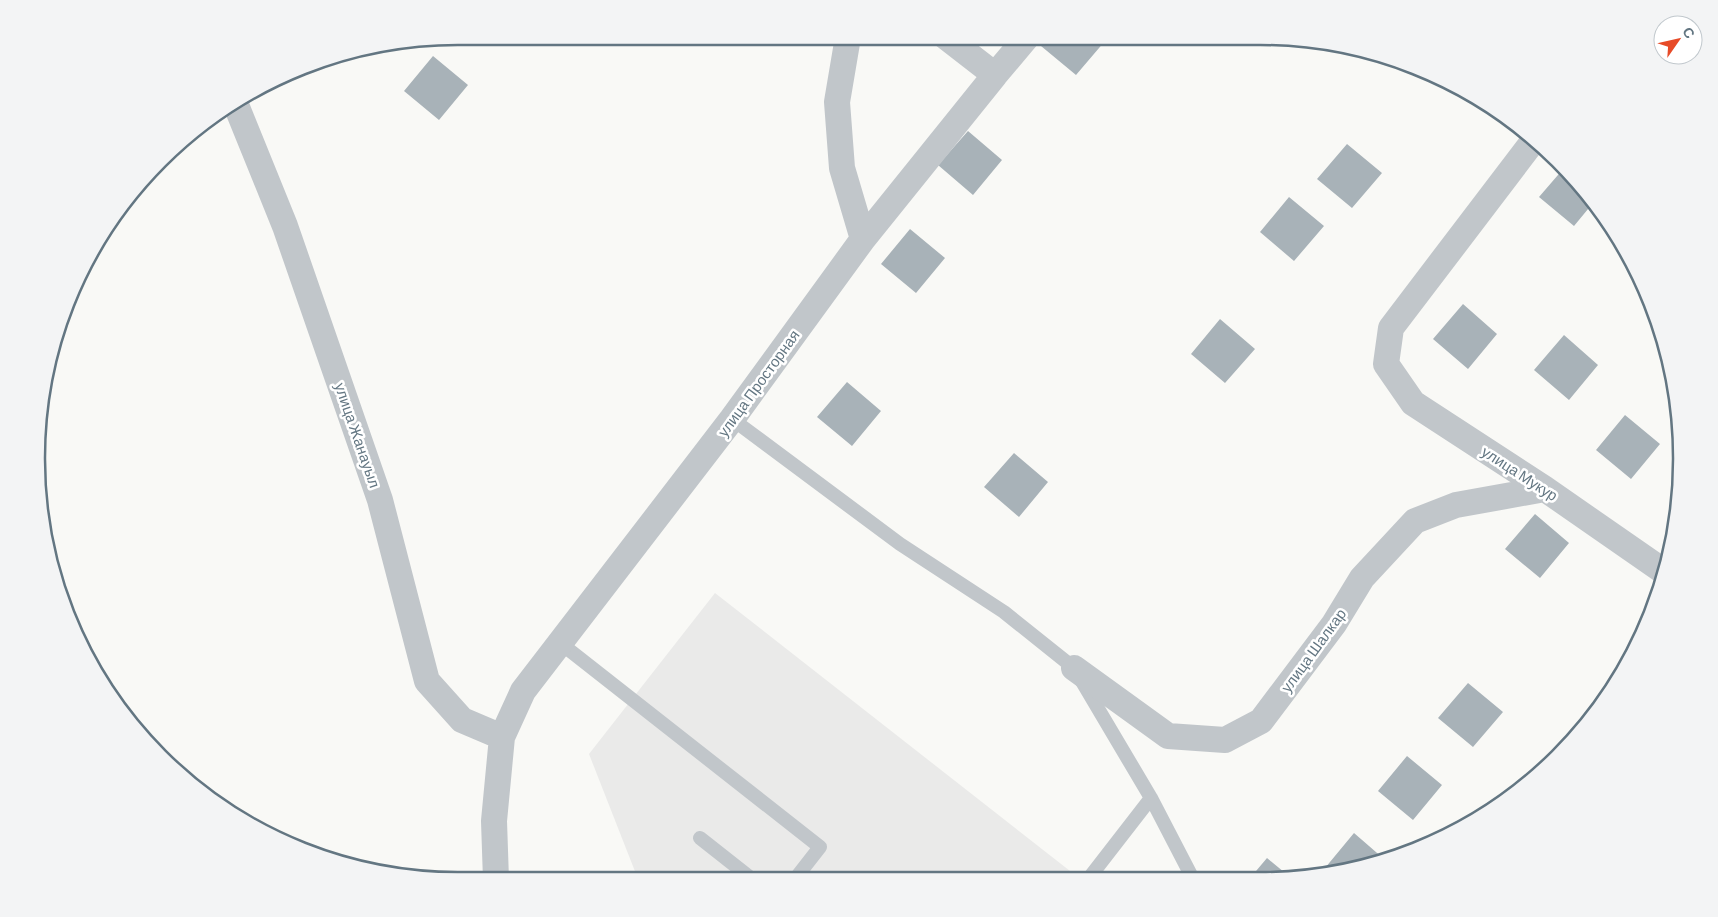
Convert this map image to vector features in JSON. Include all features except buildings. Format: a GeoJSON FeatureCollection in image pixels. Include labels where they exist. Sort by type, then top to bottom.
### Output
{"type":"FeatureCollection","features":[{"type":"Feature","properties":{"kind":"street"},"geometry":{"type":"LineString","coordinates":[[847,45],[837,102],[842,168],[864,240]]}},
{"type":"Feature","properties":{"kind":"street"},"geometry":{"type":"LineString","coordinates":[[956,45],[994,75]]}},
{"type":"Feature","properties":{"kind":"street","name":"улица Просторная"},"geometry":{"type":"LineString","coordinates":[[496,872],[494,821],[502,737],[523,690],[732,419],[864,240],[994,75],[1020,45]]}},
{"type":"Feature","properties":{"kind":"street","name":"улица Жанауыл"},"geometry":{"type":"LineString","coordinates":[[238,109],[285,226],[380,500],[427,681],[462,720],[502,737]]}},
{"type":"Feature","properties":{"kind":"street","name":"улица Мукур"},"geometry":{"type":"LineString","coordinates":[[1530,146],[1391,328],[1386,364],[1414,403],[1545,489],[1658,568]]}},
{"type":"Feature","properties":{"kind":"street","name":"улица Шалкар"},"geometry":{"type":"LineString","coordinates":[[1074,668],[1168,736],[1225,740],[1261,721],[1334,624],[1362,578],[1414,521],[1456,504],[1545,489]]}},
{"type":"Feature","properties":{"kind":"lane"},"geometry":{"type":"LineString","coordinates":[[732,419],[900,544],[1004,612],[1074,668],[1151,798],[1189,872]]}},
{"type":"Feature","properties":{"kind":"lane"},"geometry":{"type":"LineString","coordinates":[[559,642],[820,847],[800,872]]}},
{"type":"Feature","properties":{"kind":"lane"},"geometry":{"type":"LineString","coordinates":[[1094,872],[1151,798]]}},
{"type":"Feature","properties":{"kind":"lane"},"geometry":{"type":"LineString","coordinates":[[700,838],[743,872]]}},
{"type":"Feature","properties":{"kind":"shaded area"},"geometry":{"type":"Polygon","coordinates":[[[715,593],[1071,872],[635,872],[589,754],[715,593]]]}}]}
